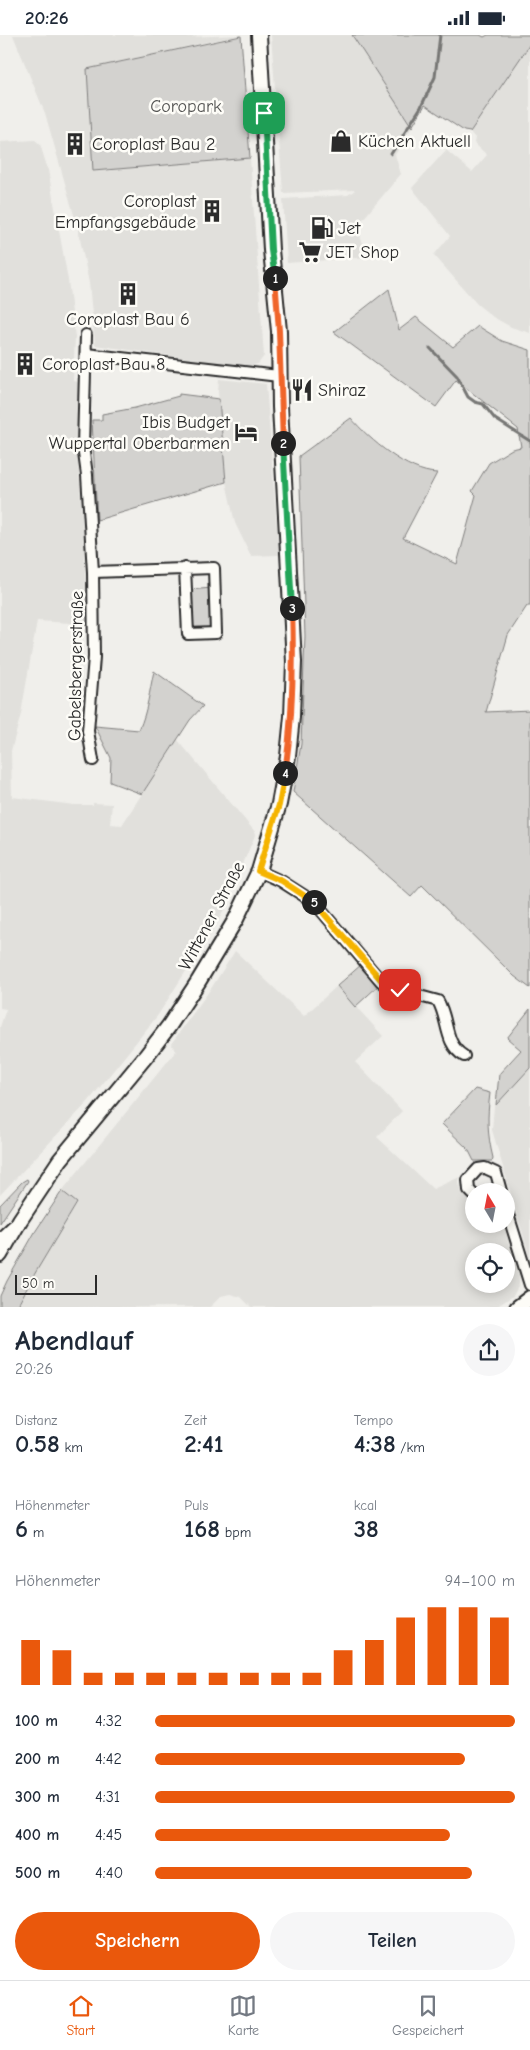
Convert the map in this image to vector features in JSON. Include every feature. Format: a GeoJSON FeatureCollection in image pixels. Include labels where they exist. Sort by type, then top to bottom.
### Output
{"type":"FeatureCollection","features":[{"type":"Feature","properties":{"kind":"main road","name":"Wittener Straße"},"geometry":{"type":"LineString","coordinates":[[0,1255],[20,1220],[60,1160],[169,1026],[236,919],[258,871],[279,805],[288,757],[294,662],[279,377],[279,331],[271,250],[259,35]]}},
{"type":"Feature","properties":{"kind":"main road"},"geometry":{"type":"LineString","coordinates":[[517,1307],[530,1298]]}},
{"type":"Feature","properties":{"kind":"street","name":"Gabelsbergerstraße"},"geometry":{"type":"LineString","coordinates":[[86,335],[83,446],[87,475],[93,571],[94,657],[88,731],[93,760]]}},
{"type":"Feature","properties":{"kind":"street"},"geometry":{"type":"LineString","coordinates":[[86,354],[279,377]]}},
{"type":"Feature","properties":{"kind":"street"},"geometry":{"type":"LineString","coordinates":[[93,571],[186,568],[214,568],[216,633],[188,634],[186,568]]}},
{"type":"Feature","properties":{"kind":"street"},"geometry":{"type":"LineString","coordinates":[[258,871],[282,881],[314,902],[390,988],[438,1001],[442,1007],[451,1044],[464,1056]]}},
{"type":"Feature","properties":{"kind":"street"},"geometry":{"type":"LineString","coordinates":[[468,1183],[468,1180],[478,1169],[485,1168],[496,1173],[499,1183]]}},
{"type":"Feature","properties":{"kind":"street","name":"Wittener Straße"},"geometry":{"type":"LineString","coordinates":[[0,1238],[20,1220]]}},
{"type":"Feature","properties":{"kind":"street"},"geometry":{"type":"LineString","coordinates":[[514,1233],[530,1285]]}},
{"type":"Feature","properties":{"kind":"shaded area"},"geometry":{"type":"Polygon","coordinates":[[[13,35],[183,35],[184,37],[241,35],[87,69],[93,171],[250,158],[264,356],[258,364],[247,367],[95,345],[89,283],[78,229],[45,113],[13,35]]]}},
{"type":"Feature","properties":{"kind":"shaded area","name":"Küchen Aktuell"},"geometry":{"type":"Polygon","coordinates":[[[271,35],[352,35],[412,127],[395,155],[401,174],[358,225],[361,239],[370,257],[287,263],[283,199],[348,195],[355,190],[283,193],[271,35]]]}},
{"type":"Feature","properties":{"kind":"shaded area"},"geometry":{"type":"Polygon","coordinates":[[[530,44],[530,333],[511,327],[493,317],[477,304],[434,255],[450,236],[412,188],[446,150],[472,172],[487,155],[474,143],[475,138],[470,132],[530,44]]]}},
{"type":"Feature","properties":{"kind":"shaded area"},"geometry":{"type":"Polygon","coordinates":[[[35,140],[40,144],[48,170],[68,280],[75,337],[73,381],[79,382],[77,441],[87,624],[37,621],[21,714],[11,751],[12,797],[74,805],[112,804],[110,824],[122,825],[177,739],[256,833],[221,916],[158,1015],[88,1102],[0,1195],[0,1027],[6,1009],[0,1008],[0,142],[35,140]]]}},
{"type":"Feature","properties":{"kind":"shaded area"},"geometry":{"type":"Polygon","coordinates":[[[219,379],[266,384],[279,555],[251,556],[235,523],[226,482],[218,391],[219,379]]]}},
{"type":"Feature","properties":{"kind":"shaded area"},"geometry":{"type":"Polygon","coordinates":[[[235,951],[304,1016],[337,986],[383,1036],[355,1062],[402,1111],[377,1137],[433,1189],[460,1177],[459,1183],[465,1197],[465,1233],[506,1233],[509,1243],[465,1243],[465,1293],[515,1293],[513,1296],[496,1307],[251,1307],[241,1297],[230,1294],[221,1296],[210,1307],[18,1307],[34,1275],[77,1203],[62,1191],[176,1051],[171,1044],[235,951]]]}},
{"type":"Feature","properties":{"kind":"shaded area"},"geometry":{"type":"Polygon","coordinates":[[[530,1068],[530,1258],[515,1207],[515,1183],[508,1183],[492,1130],[494,1107],[530,1068]]]}},
{"type":"Feature","properties":{"kind":"shaded area"},"geometry":{"type":"Polygon","coordinates":[[[515,1262],[519,1275],[519,1285],[515,1292],[515,1262]]]}},
{"type":"Feature","properties":{"kind":"green space"},"geometry":{"type":"Polygon","coordinates":[[[352,35],[480,35],[484,37],[488,35],[530,35],[530,44],[470,132],[464,131],[425,105],[412,127],[352,35]]]}},
{"type":"Feature","properties":{"kind":"green space","name":"Coropark"},"geometry":{"type":"Polygon","coordinates":[[[241,36],[250,158],[93,171],[87,69],[241,36]]]}},
{"type":"Feature","properties":{"kind":"green space"},"geometry":{"type":"Polygon","coordinates":[[[389,289],[399,330],[416,317],[453,347],[478,326],[502,341],[530,350],[530,606],[527,606],[508,635],[486,712],[530,710],[530,988],[514,976],[422,885],[411,897],[293,792],[301,744],[305,636],[299,456],[351,418],[368,436],[402,461],[425,471],[437,473],[403,538],[457,564],[476,495],[472,491],[489,463],[512,449],[521,447],[518,429],[456,380],[436,407],[334,332],[389,289]]]}},
{"type":"Feature","properties":{"kind":"green space"},"geometry":{"type":"Polygon","coordinates":[[[179,394],[219,399],[226,482],[97,520],[92,420],[102,420],[102,414],[135,408],[179,396],[179,394]]]}},
{"type":"Feature","properties":{"kind":"green space"},"geometry":{"type":"Polygon","coordinates":[[[212,588],[211,628],[195,630],[191,626],[189,590],[212,588]]]}},
{"type":"Feature","properties":{"kind":"green space"},"geometry":{"type":"Polygon","coordinates":[[[154,671],[203,706],[190,720],[142,794],[110,782],[111,758],[95,726],[139,730],[154,671]]]}},
{"type":"Feature","properties":{"kind":"green space"},"geometry":{"type":"Polygon","coordinates":[[[362,964],[379,985],[355,1007],[337,986],[362,964]]]}},
{"type":"Feature","properties":{"kind":"green space"},"geometry":{"type":"Polygon","coordinates":[[[530,1009],[530,1068],[496,1105],[499,1074],[521,1050],[507,1038],[530,1009]]]}},
{"type":"Feature","properties":{"kind":"green space"},"geometry":{"type":"Polygon","coordinates":[[[475,1089],[490,1093],[488,1125],[492,1161],[474,1161],[468,1149],[442,1124],[475,1089]]]}},
{"type":"Feature","properties":{"kind":"green space"},"geometry":{"type":"Polygon","coordinates":[[[27,1179],[28,1181],[0,1223],[0,1205],[27,1179]]]}},
{"type":"Feature","properties":{"kind":"green space"},"geometry":{"type":"Polygon","coordinates":[[[62,1191],[77,1203],[17,1307],[0,1307],[0,1296],[7,1281],[35,1232],[62,1191]]]}},
{"type":"Feature","properties":{"kind":"waterway"},"geometry":{"type":"LineString","coordinates":[[391,154],[421,107],[435,77],[440,35]]}},
{"type":"Feature","properties":{"kind":"waterway"},"geometry":{"type":"LineString","coordinates":[[430,348],[457,376],[468,397],[475,402],[483,404],[495,419],[530,441]]}},
{"type":"Feature","properties":{"kind":"place","name":"Küchen Aktuell"},"geometry":{"type":"Point","coordinates":[341,141]}},
{"type":"Feature","properties":{"kind":"place","name":"Coroplast Bau 2"},"geometry":{"type":"Point","coordinates":[75,144]}},
{"type":"Feature","properties":{"kind":"place","name":"Coroplast Empfangsgebäude"},"geometry":{"type":"Point","coordinates":[212,211]}},
{"type":"Feature","properties":{"kind":"place","name":"Jet"},"geometry":{"type":"Point","coordinates":[322,228]}},
{"type":"Feature","properties":{"kind":"place","name":"JET Shop"},"geometry":{"type":"Point","coordinates":[310,252]}},
{"type":"Feature","properties":{"kind":"place","name":"Coroplast Bau 6"},"geometry":{"type":"Point","coordinates":[128,294]}},
{"type":"Feature","properties":{"kind":"place","name":"Coroplast Bau 8"},"geometry":{"type":"Point","coordinates":[25,364]}},
{"type":"Feature","properties":{"kind":"place","name":"Shiraz"},"geometry":{"type":"Point","coordinates":[302,390]}},
{"type":"Feature","properties":{"kind":"place","name":"Ibis Budget Wuppertal Oberbarmen"},"geometry":{"type":"Point","coordinates":[246,432]}},
{"type":"Feature","properties":{"kind":"route"},"geometry":{"type":"LineString","coordinates":[[264,113],[271,250],[279,331],[280,407],[294,662],[288,757],[279,805],[268,847],[258,871],[282,881],[314,902],[382,981],[390,988],[400,990]]}}]}
